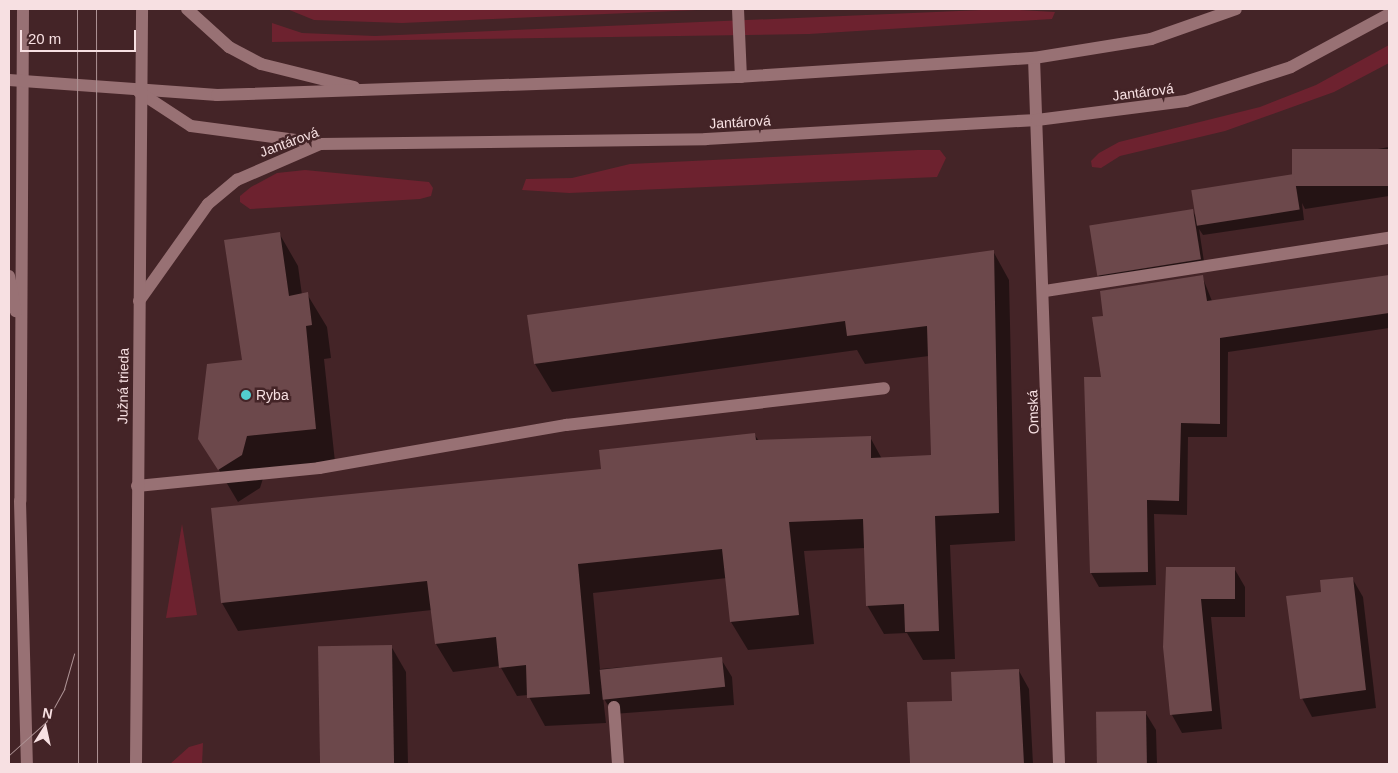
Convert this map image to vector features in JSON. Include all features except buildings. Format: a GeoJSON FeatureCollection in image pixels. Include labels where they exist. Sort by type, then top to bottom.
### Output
{"type":"FeatureCollection","features":[{"type":"Feature","properties":{"kind":"street"},"geometry":{"type":"LineString","coordinates":[[23,9],[24,177],[21,334],[26,764]]}},
{"type":"Feature","properties":{"kind":"street","name":"Južná trieda"},"geometry":{"type":"LineString","coordinates":[[136,764],[139,301],[138,91],[142,9]]}},
{"type":"Feature","properties":{"kind":"street"},"geometry":{"type":"LineString","coordinates":[[187,9],[229,46],[261,64],[378,92]]}},
{"type":"Feature","properties":{"kind":"street"},"geometry":{"type":"LineString","coordinates":[[738,9],[741,77]]}},
{"type":"Feature","properties":{"kind":"street"},"geometry":{"type":"LineString","coordinates":[[9,80],[217,96],[378,92],[741,77],[1034,58],[1151,39],[1236,9]]}},
{"type":"Feature","properties":{"kind":"street","name":"Jantárová"},"geometry":{"type":"LineString","coordinates":[[139,301],[208,204],[237,180],[320,144],[706,139],[1037,120],[1186,101],[1291,67],[1389,14]]}},
{"type":"Feature","properties":{"kind":"street","name":"Omská"},"geometry":{"type":"LineString","coordinates":[[1034,58],[1044,290],[1059,764]]}},
{"type":"Feature","properties":{"kind":"street"},"geometry":{"type":"LineString","coordinates":[[138,91],[191,126],[320,144]]}},
{"type":"Feature","properties":{"kind":"street"},"geometry":{"type":"LineString","coordinates":[[1044,290],[1389,238]]}},
{"type":"Feature","properties":{"kind":"street"},"geometry":{"type":"LineString","coordinates":[[9,276],[21,334]]}},
{"type":"Feature","properties":{"kind":"street"},"geometry":{"type":"LineString","coordinates":[[137,486],[319,468],[566,425],[884,388]]}},
{"type":"Feature","properties":{"kind":"street"},"geometry":{"type":"LineString","coordinates":[[614,707],[618,764]]}},
{"type":"Feature","properties":{"kind":"shaded area"},"geometry":{"type":"Polygon","coordinates":[[[287,9],[720,9],[402,23],[314,20],[287,9]]]}},
{"type":"Feature","properties":{"kind":"shaded area"},"geometry":{"type":"Polygon","coordinates":[[[1005,9],[1055,12],[1052,19],[809,34],[272,42],[272,23],[302,33],[375,36],[1005,9]]]}},
{"type":"Feature","properties":{"kind":"shaded area"},"geometry":{"type":"Polygon","coordinates":[[[1389,45],[1389,63],[1334,92],[1225,131],[1120,156],[1101,168],[1092,167],[1091,161],[1099,153],[1119,142],[1260,107],[1316,85],[1389,45]]]}},
{"type":"Feature","properties":{"kind":"shaded area"},"geometry":{"type":"Polygon","coordinates":[[[940,150],[946,158],[937,177],[569,193],[522,190],[526,179],[572,178],[630,164],[940,150]]]}},
{"type":"Feature","properties":{"kind":"shaded area"},"geometry":{"type":"Polygon","coordinates":[[[305,170],[429,182],[433,188],[431,196],[420,199],[250,209],[240,202],[240,196],[251,187],[277,173],[305,170]]]}},
{"type":"Feature","properties":{"kind":"shaded area"},"geometry":{"type":"Polygon","coordinates":[[[182,524],[197,615],[166,618],[182,524]]]}},
{"type":"Feature","properties":{"kind":"shaded area"},"geometry":{"type":"Polygon","coordinates":[[[203,743],[202,764],[170,764],[189,747],[203,743]]]}},
{"type":"Feature","properties":{"kind":"tram line"},"geometry":{"type":"LineString","coordinates":[[77,9],[78,764]]}},
{"type":"Feature","properties":{"kind":"tram line"},"geometry":{"type":"LineString","coordinates":[[96,9],[97,764]]}},
{"type":"Feature","properties":{"kind":"tram line"},"geometry":{"type":"LineString","coordinates":[[9,755],[46,722],[64,689],[74,653]]}},
{"type":"Feature","properties":{"kind":"place","name":"Ryba"},"geometry":{"type":"Point","coordinates":[246,395]}}]}
